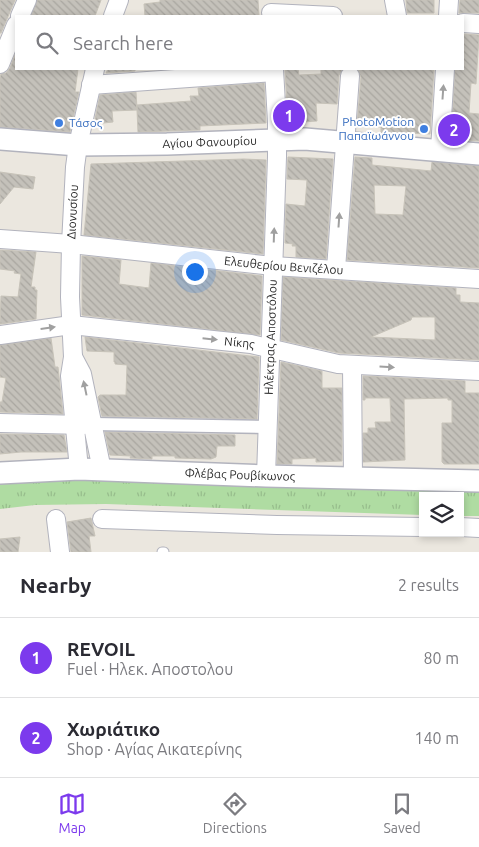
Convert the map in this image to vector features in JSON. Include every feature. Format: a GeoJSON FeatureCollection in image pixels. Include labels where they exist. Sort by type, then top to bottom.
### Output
{"type":"FeatureCollection","features":[{"type":"Feature","properties":{"kind":"street"},"geometry":{"type":"LineString","coordinates":[[20,15],[27,0]]}},
{"type":"Feature","properties":{"kind":"street"},"geometry":{"type":"LineString","coordinates":[[113,15],[119,0]]}},
{"type":"Feature","properties":{"kind":"street"},"geometry":{"type":"LineString","coordinates":[[394,0],[397,15]]}},
{"type":"Feature","properties":{"kind":"street"},"geometry":{"type":"LineString","coordinates":[[448,0],[448,15]]}},
{"type":"Feature","properties":{"kind":"street"},"geometry":{"type":"LineString","coordinates":[[271,10],[323,15]]}},
{"type":"Feature","properties":{"kind":"street"},"geometry":{"type":"LineString","coordinates":[[464,23],[479,24]]}},
{"type":"Feature","properties":{"kind":"street"},"geometry":{"type":"LineString","coordinates":[[0,64],[15,27]]}},
{"type":"Feature","properties":{"kind":"street"},"geometry":{"type":"LineString","coordinates":[[440,150],[445,70]]}},
{"type":"Feature","properties":{"kind":"street"},"geometry":{"type":"LineString","coordinates":[[93,77],[274,71]]}},
{"type":"Feature","properties":{"kind":"street","name":"Ηλέκτρας Αποστόλου"},"geometry":{"type":"LineString","coordinates":[[266,476],[277,139],[274,71]]}},
{"type":"Feature","properties":{"kind":"street"},"geometry":{"type":"LineString","coordinates":[[336,269],[350,76]]}},
{"type":"Feature","properties":{"kind":"street","name":"Διονυσίου"},"geometry":{"type":"LineString","coordinates":[[79,469],[70,376],[73,357],[71,244],[75,166],[93,77]]}},
{"type":"Feature","properties":{"kind":"street","name":"Αγίου Φανουρίου"},"geometry":{"type":"LineString","coordinates":[[0,139],[78,145],[167,144],[277,139],[344,142],[479,154]]}},
{"type":"Feature","properties":{"kind":"street","name":"Ελευθερίου Βενιζέλου"},"geometry":{"type":"LineString","coordinates":[[0,239],[71,244],[273,266],[479,279]]}},
{"type":"Feature","properties":{"kind":"street","name":"Νίκης"},"geometry":{"type":"LineString","coordinates":[[0,335],[71,325],[251,344],[338,364],[479,371]]}},
{"type":"Feature","properties":{"kind":"street","name":"Διονυσίου"},"geometry":{"type":"LineString","coordinates":[[73,357],[82,374],[102,470]]}},
{"type":"Feature","properties":{"kind":"street"},"geometry":{"type":"LineString","coordinates":[[352,365],[353,478]]}},
{"type":"Feature","properties":{"kind":"street"},"geometry":{"type":"LineString","coordinates":[[0,423],[74,426],[93,424],[269,427]]}},
{"type":"Feature","properties":{"kind":"street","name":"Φλέβας Ρουβίκωνος"},"geometry":{"type":"LineString","coordinates":[[0,473],[79,469],[479,481]]}},
{"type":"Feature","properties":{"kind":"street"},"geometry":{"type":"LineString","coordinates":[[56,519],[60,552]]}},
{"type":"Feature","properties":{"kind":"street"},"geometry":{"type":"LineString","coordinates":[[102,519],[277,525],[419,527]]}},
{"type":"Feature","properties":{"kind":"street"},"geometry":{"type":"LineString","coordinates":[[464,527],[479,528]]}},
{"type":"Feature","properties":{"kind":"green space"},"geometry":{"type":"Polygon","coordinates":[[[40,479],[105,480],[479,491],[479,516],[464,516],[464,492],[419,492],[419,515],[106,504],[35,505],[0,509],[0,482],[40,479]]]}},
{"type":"Feature","properties":{"kind":"building"},"geometry":{"type":"Polygon","coordinates":[[[0,0],[15,0],[1,33],[0,33],[0,0]]]}},
{"type":"Feature","properties":{"kind":"building"},"geometry":{"type":"Polygon","coordinates":[[[37,0],[101,0],[95,15],[31,15],[37,0]]]}},
{"type":"Feature","properties":{"kind":"building"},"geometry":{"type":"Polygon","coordinates":[[[160,0],[258,0],[259,15],[145,15],[144,4],[160,2],[160,0]]]}},
{"type":"Feature","properties":{"kind":"building"},"geometry":{"type":"Polygon","coordinates":[[[406,0],[434,0],[434,13],[407,13],[406,0]]]}},
{"type":"Feature","properties":{"kind":"building"},"geometry":{"type":"Polygon","coordinates":[[[460,0],[479,0],[479,13],[459,13],[460,0]]]}},
{"type":"Feature","properties":{"kind":"building"},"geometry":{"type":"Polygon","coordinates":[[[464,34],[479,35],[476,84],[471,83],[469,113],[479,114],[479,141],[451,139],[455,70],[464,70],[464,34]]]}},
{"type":"Feature","properties":{"kind":"building"},"geometry":{"type":"Polygon","coordinates":[[[15,55],[15,70],[78,70],[75,92],[79,92],[70,132],[0,127],[0,78],[1,74],[6,73],[15,55]]]}},
{"type":"Feature","properties":{"kind":"building"},"geometry":{"type":"Polygon","coordinates":[[[108,70],[135,70],[135,71],[106,73],[108,70]]]}},
{"type":"Feature","properties":{"kind":"building"},"geometry":{"type":"Polygon","coordinates":[[[285,70],[298,70],[299,75],[321,74],[321,70],[342,70],[339,75],[337,104],[316,103],[317,121],[288,123],[285,70]]]}},
{"type":"Feature","properties":{"kind":"building"},"geometry":{"type":"Polygon","coordinates":[[[358,70],[434,70],[430,134],[406,133],[403,135],[381,133],[381,127],[357,125],[361,77],[358,70]]]}},
{"type":"Feature","properties":{"kind":"building"},"geometry":{"type":"Polygon","coordinates":[[[264,83],[266,123],[200,126],[200,130],[138,132],[137,110],[112,111],[113,122],[94,124],[100,95],[136,92],[137,109],[137,105],[191,101],[190,96],[199,96],[198,88],[264,83]]]}},
{"type":"Feature","properties":{"kind":"building"},"geometry":{"type":"Polygon","coordinates":[[[288,157],[333,159],[326,259],[296,257],[296,246],[285,243],[286,204],[305,206],[307,180],[287,179],[288,157]]]}},
{"type":"Feature","properties":{"kind":"building"},"geometry":{"type":"Polygon","coordinates":[[[355,157],[372,158],[372,165],[431,171],[432,162],[479,166],[479,268],[347,260],[355,157]],[[374,185],[375,214],[403,215],[406,186],[374,185]]]}},
{"type":"Feature","properties":{"kind":"building"},"geometry":{"type":"Polygon","coordinates":[[[244,159],[266,160],[263,254],[84,235],[91,164],[244,159]]]}},
{"type":"Feature","properties":{"kind":"building"},"geometry":{"type":"Polygon","coordinates":[[[0,172],[35,177],[33,189],[14,187],[0,204],[0,172]]]}},
{"type":"Feature","properties":{"kind":"building"},"geometry":{"type":"Polygon","coordinates":[[[0,250],[36,252],[31,287],[35,287],[35,290],[37,290],[36,319],[0,324],[1,296],[18,297],[21,274],[14,273],[15,271],[0,269],[0,250]]]}},
{"type":"Feature","properties":{"kind":"building"},"geometry":{"type":"Polygon","coordinates":[[[82,256],[121,260],[119,284],[149,288],[151,263],[262,276],[260,335],[82,315],[82,256]]]}},
{"type":"Feature","properties":{"kind":"building"},"geometry":{"type":"Polygon","coordinates":[[[283,277],[456,288],[456,295],[460,295],[460,302],[479,303],[479,360],[339,353],[281,340],[283,277]],[[412,317],[411,320],[371,337],[435,340],[435,317],[412,317]]]}},
{"type":"Feature","properties":{"kind":"building"},"geometry":{"type":"Polygon","coordinates":[[[85,337],[259,357],[257,419],[102,416],[98,397],[100,395],[126,395],[127,365],[115,364],[114,352],[87,351],[85,337]]]}},
{"type":"Feature","properties":{"kind":"building"},"geometry":{"type":"Polygon","coordinates":[[[51,338],[55,367],[58,367],[63,414],[0,412],[0,402],[2,402],[6,378],[0,377],[0,345],[51,338]]]}},
{"type":"Feature","properties":{"kind":"building"},"geometry":{"type":"Polygon","coordinates":[[[281,362],[322,371],[322,388],[342,388],[342,461],[316,462],[316,458],[292,459],[292,464],[277,464],[281,362]]]}},
{"type":"Feature","properties":{"kind":"building"},"geometry":{"type":"Polygon","coordinates":[[[363,376],[465,381],[465,393],[479,393],[479,464],[444,464],[442,462],[442,423],[452,423],[452,400],[448,400],[448,398],[404,399],[405,460],[363,462],[363,433],[368,433],[368,428],[376,428],[375,422],[391,422],[390,398],[365,398],[363,400],[363,376]]]}},
{"type":"Feature","properties":{"kind":"building"},"geometry":{"type":"Polygon","coordinates":[[[105,432],[235,435],[235,446],[217,446],[216,457],[211,459],[175,458],[175,456],[152,456],[152,459],[130,458],[131,456],[110,455],[105,432]]]}},
{"type":"Feature","properties":{"kind":"building"},"geometry":{"type":"Polygon","coordinates":[[[0,434],[64,435],[67,452],[0,454],[0,434]]]}},
{"type":"Feature","properties":{"kind":"building"},"geometry":{"type":"Polygon","coordinates":[[[91,518],[95,536],[89,536],[91,552],[71,552],[67,522],[91,518]]]}},
{"type":"Feature","properties":{"kind":"building"},"geometry":{"type":"Polygon","coordinates":[[[20,537],[18,552],[0,552],[0,539],[20,537]]]}},
{"type":"Feature","properties":{"kind":"place","name":"REVOIL"},"geometry":{"type":"Point","coordinates":[289,116]}},
{"type":"Feature","properties":{"kind":"place","name":"Τάσος"},"geometry":{"type":"Point","coordinates":[59,123]}},
{"type":"Feature","properties":{"kind":"place","name":"PhotoMotion Παπαϊωάννου"},"geometry":{"type":"Point","coordinates":[424,129]}},
{"type":"Feature","properties":{"kind":"place","name":"Χωριάτικο"},"geometry":{"type":"Point","coordinates":[454,130]}}]}
